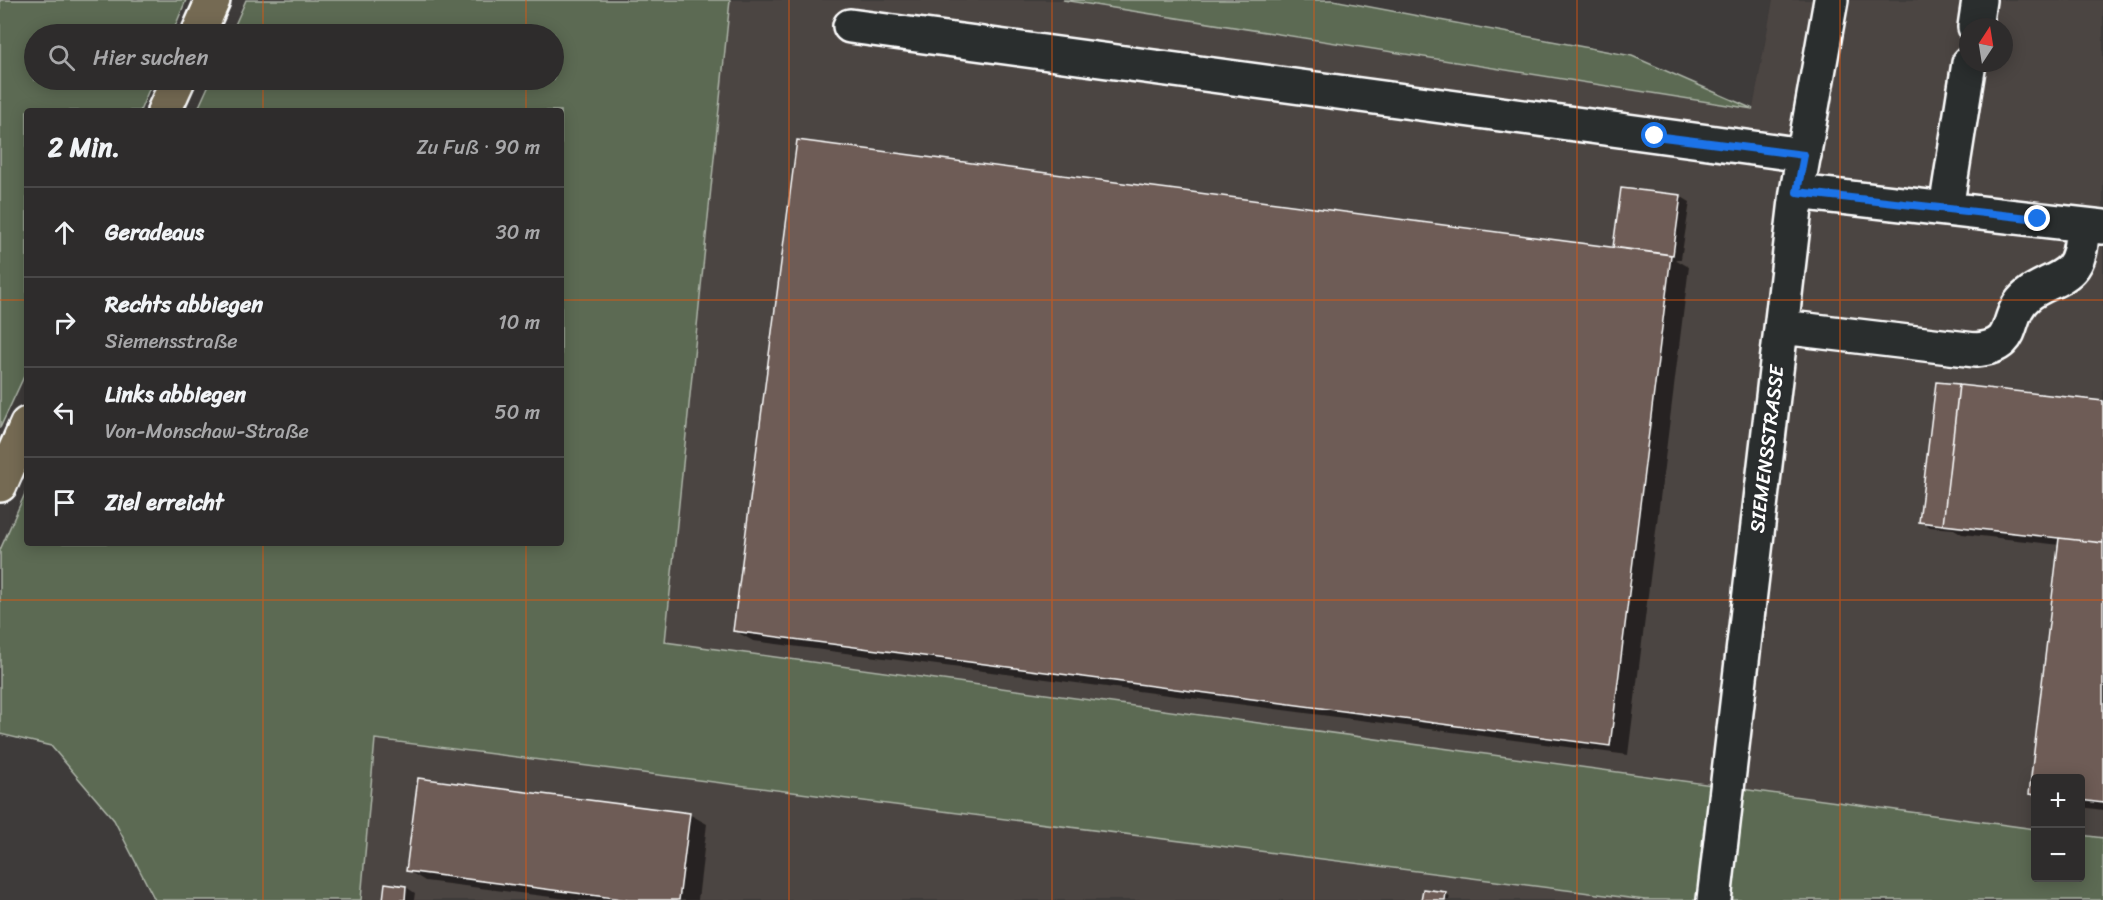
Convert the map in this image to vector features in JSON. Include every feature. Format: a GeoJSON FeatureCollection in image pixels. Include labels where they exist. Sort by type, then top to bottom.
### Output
{"type":"FeatureCollection","features":[{"type":"Feature","properties":{"kind":"main road"},"geometry":{"type":"LineString","coordinates":[[202,24],[213,0]]}},
{"type":"Feature","properties":{"kind":"main road"},"geometry":{"type":"LineString","coordinates":[[166,108],[174,90]]}},
{"type":"Feature","properties":{"kind":"main road"},"geometry":{"type":"LineString","coordinates":[[0,485],[24,431]]}},
{"type":"Feature","properties":{"kind":"street","name":"SIEMENSSTRASSE"},"geometry":{"type":"LineString","coordinates":[[1714,900],[1797,192],[1831,0]]}},
{"type":"Feature","properties":{"kind":"street"},"geometry":{"type":"LineString","coordinates":[[1976,18],[1979,0]]}},
{"type":"Feature","properties":{"kind":"street"},"geometry":{"type":"LineString","coordinates":[[850,26],[1804,155]]}},
{"type":"Feature","properties":{"kind":"street"},"geometry":{"type":"LineString","coordinates":[[1946,209],[1968,72]]}},
{"type":"Feature","properties":{"kind":"street"},"geometry":{"type":"LineString","coordinates":[[1782,327],[1975,350],[1993,349],[2006,339],[2015,314],[2026,296],[2071,269],[2093,226],[1797,192]]}},
{"type":"Feature","properties":{"kind":"shaded area"},"geometry":{"type":"Polygon","coordinates":[[[730,0],[1063,0],[1753,109],[1773,0],[2103,0],[2103,900],[362,900],[374,739],[664,642],[730,0]]]}},
{"type":"Feature","properties":{"kind":"green space"},"geometry":{"type":"Polygon","coordinates":[[[0,0],[186,0],[176,24],[24,24],[24,90],[149,90],[141,108],[24,108],[24,376],[0,428],[0,0]]]}},
{"type":"Feature","properties":{"kind":"green space"},"geometry":{"type":"Polygon","coordinates":[[[246,0],[730,0],[665,642],[2031,828],[2031,882],[2085,882],[2085,836],[2103,838],[2103,900],[1645,900],[375,739],[361,900],[155,900],[114,820],[51,746],[0,734],[0,550],[24,496],[24,546],[564,546],[564,108],[198,108],[206,90],[564,90],[564,24],[235,24],[246,0]]]}},
{"type":"Feature","properties":{"kind":"green space"},"geometry":{"type":"Polygon","coordinates":[[[1063,0],[1333,0],[1632,56],[1753,109],[1063,0]]]}},
{"type":"Feature","properties":{"kind":"building"},"geometry":{"type":"Polygon","coordinates":[[[797,140],[1671,255],[1610,746],[733,631],[797,140]]]}},
{"type":"Feature","properties":{"kind":"building"},"geometry":{"type":"Polygon","coordinates":[[[1621,188],[1681,195],[1673,255],[1613,247],[1621,188]]]}},
{"type":"Feature","properties":{"kind":"building"},"geometry":{"type":"Polygon","coordinates":[[[1936,382],[1959,384],[1943,525],[1919,522],[1936,382]]]}},
{"type":"Feature","properties":{"kind":"building"},"geometry":{"type":"Polygon","coordinates":[[[1959,385],[2103,401],[2103,543],[1943,525],[1959,385]]]}},
{"type":"Feature","properties":{"kind":"building"},"geometry":{"type":"Polygon","coordinates":[[[2059,538],[2103,543],[2103,803],[2085,801],[2085,774],[2031,774],[2059,538]]]}},
{"type":"Feature","properties":{"kind":"building"},"geometry":{"type":"Polygon","coordinates":[[[418,778],[690,813],[679,900],[629,900],[406,871],[418,778]]]}},
{"type":"Feature","properties":{"kind":"building"},"geometry":{"type":"Polygon","coordinates":[[[385,883],[406,886],[405,900],[383,900],[385,883]]]}},
{"type":"Feature","properties":{"kind":"building"},"geometry":{"type":"Polygon","coordinates":[[[1423,889],[1446,892],[1445,900],[1421,900],[1423,889]]]}},
{"type":"Feature","properties":{"kind":"route"},"geometry":{"type":"LineString","coordinates":[[1655,136],[1804,155],[1797,192],[2038,219]]}}]}
